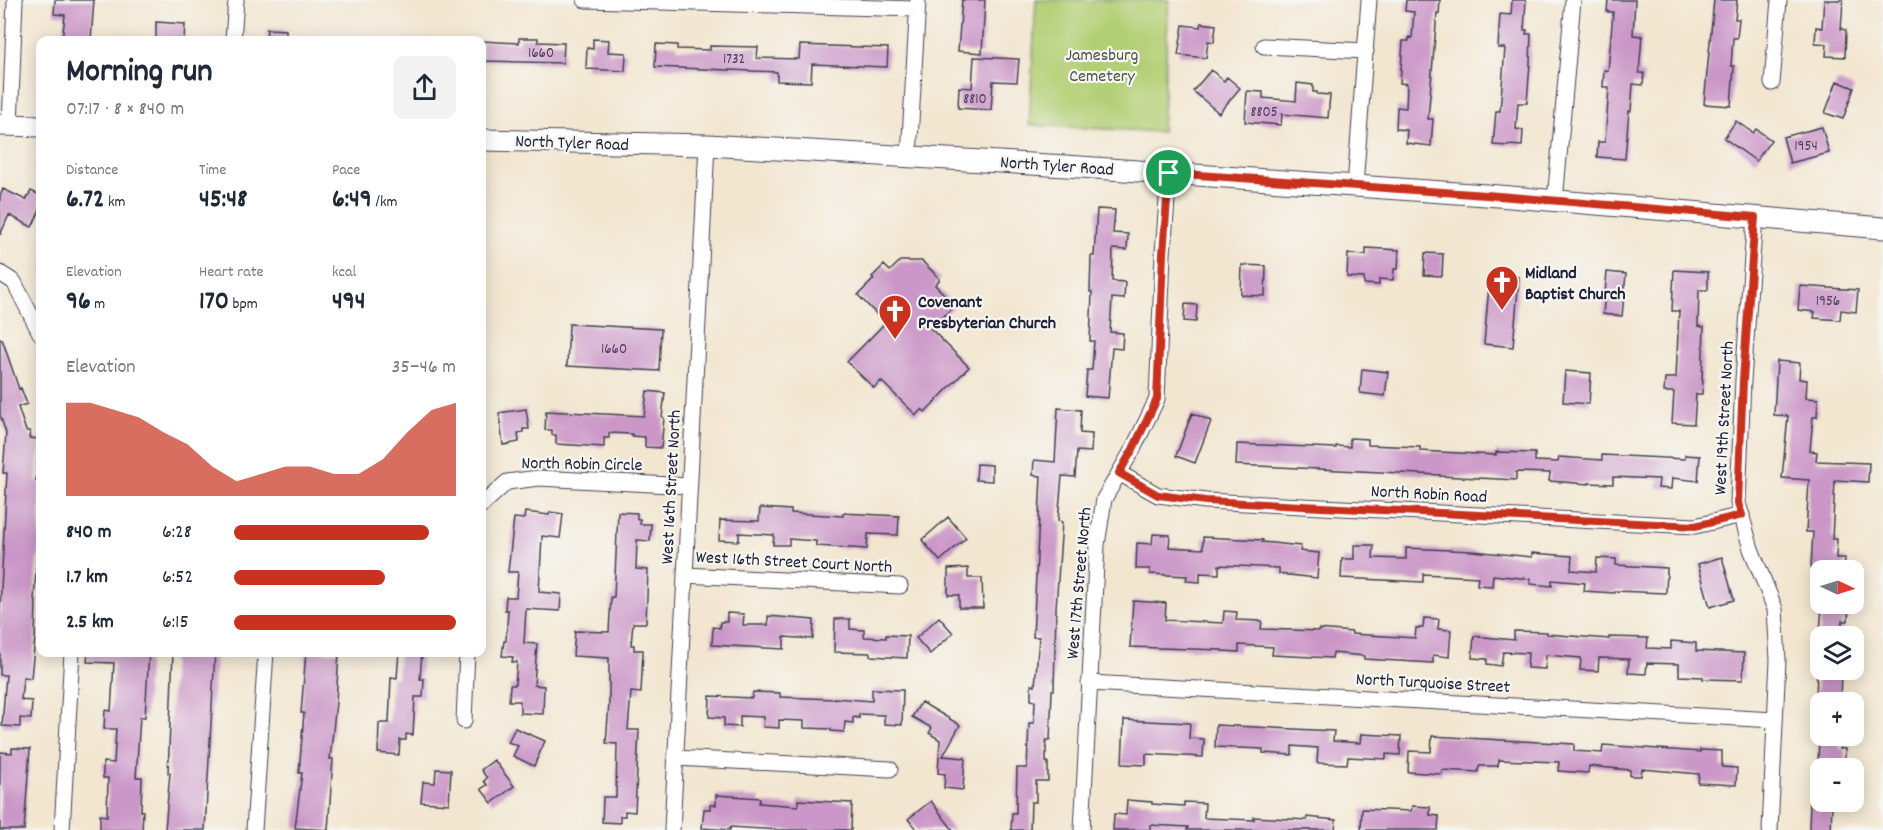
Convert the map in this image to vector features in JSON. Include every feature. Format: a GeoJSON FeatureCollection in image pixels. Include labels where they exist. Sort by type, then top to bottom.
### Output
{"type":"FeatureCollection","features":[{"type":"Feature","properties":{"kind":"main road"},"geometry":{"type":"LineString","coordinates":[[5,125],[36,126]]}},
{"type":"Feature","properties":{"kind":"main road","name":"North Tyler Road"},"geometry":{"type":"LineString","coordinates":[[486,140],[708,146],[909,156],[1355,186],[1883,228]]}},
{"type":"Feature","properties":{"kind":"street"},"geometry":{"type":"LineString","coordinates":[[5,125],[15,0]]}},
{"type":"Feature","properties":{"kind":"street"},"geometry":{"type":"LineString","coordinates":[[233,36],[236,0]]}},
{"type":"Feature","properties":{"kind":"street"},"geometry":{"type":"LineString","coordinates":[[585,0],[918,5],[909,156]]}},
{"type":"Feature","properties":{"kind":"street"},"geometry":{"type":"LineString","coordinates":[[1355,186],[1370,0]]}},
{"type":"Feature","properties":{"kind":"street"},"geometry":{"type":"LineString","coordinates":[[1555,201],[1573,0]]}},
{"type":"Feature","properties":{"kind":"street"},"geometry":{"type":"LineString","coordinates":[[1772,83],[1779,0]]}},
{"type":"Feature","properties":{"kind":"street"},"geometry":{"type":"LineString","coordinates":[[1264,46],[1366,51]]}},
{"type":"Feature","properties":{"kind":"street","name":"West 16th Street North"},"geometry":{"type":"LineString","coordinates":[[672,830],[708,146]]}},
{"type":"Feature","properties":{"kind":"street","name":"West 17th Street North"},"geometry":{"type":"LineString","coordinates":[[1082,830],[1097,545],[1104,499],[1133,449],[1157,399],[1169,173]]}},
{"type":"Feature","properties":{"kind":"street","name":"West 19th Street North"},"geometry":{"type":"LineString","coordinates":[[1755,217],[1743,380],[1738,503],[1751,549],[1775,609],[1778,660],[1770,830]]}},
{"type":"Feature","properties":{"kind":"street"},"geometry":{"type":"LineString","coordinates":[[0,273],[14,282],[36,325]]}},
{"type":"Feature","properties":{"kind":"street","name":"North Robin Road"},"geometry":{"type":"LineString","coordinates":[[1119,473],[1158,495],[1206,501],[1695,526],[1742,515]]}},
{"type":"Feature","properties":{"kind":"street","name":"North Robin Circle"},"geometry":{"type":"LineString","coordinates":[[486,501],[507,482],[539,478],[689,486]]}},
{"type":"Feature","properties":{"kind":"street","name":"West 16th Street Court North"},"geometry":{"type":"LineString","coordinates":[[685,575],[900,586]]}},
{"type":"Feature","properties":{"kind":"street"},"geometry":{"type":"LineString","coordinates":[[62,830],[72,657]]}},
{"type":"Feature","properties":{"kind":"street"},"geometry":{"type":"LineString","coordinates":[[254,830],[266,657]]}},
{"type":"Feature","properties":{"kind":"street"},"geometry":{"type":"LineString","coordinates":[[464,721],[467,657]]}},
{"type":"Feature","properties":{"kind":"street","name":"North Turquoise Street"},"geometry":{"type":"LineString","coordinates":[[1089,683],[1775,720]]}},
{"type":"Feature","properties":{"kind":"street"},"geometry":{"type":"LineString","coordinates":[[675,758],[890,769]]}},
{"type":"Feature","properties":{"kind":"green space","name":"Jamesburg Cemetery"},"geometry":{"type":"Polygon","coordinates":[[[1036,0],[1169,0],[1162,132],[1029,125],[1036,0]]]}},
{"type":"Feature","properties":{"kind":"building"},"geometry":{"type":"Polygon","coordinates":[[[55,0],[94,0],[91,36],[62,36],[65,15],[54,14],[55,0]]]}},
{"type":"Feature","properties":{"kind":"building"},"geometry":{"type":"Polygon","coordinates":[[[962,0],[985,0],[982,53],[958,51],[962,0]]]}},
{"type":"Feature","properties":{"kind":"building"},"geometry":{"type":"Polygon","coordinates":[[[1406,0],[1440,0],[1428,119],[1433,119],[1431,146],[1406,143],[1407,130],[1396,129],[1397,107],[1406,108],[1407,84],[1400,83],[1403,41],[1409,41],[1409,37],[1412,38],[1414,12],[1405,11],[1406,0]]]}},
{"type":"Feature","properties":{"kind":"building"},"geometry":{"type":"Polygon","coordinates":[[[1512,0],[1526,0],[1524,30],[1527,30],[1526,34],[1531,34],[1527,103],[1518,103],[1516,129],[1523,130],[1522,146],[1493,145],[1496,111],[1500,111],[1505,48],[1498,48],[1500,14],[1511,15],[1512,0]]]}},
{"type":"Feature","properties":{"kind":"building"},"geometry":{"type":"Polygon","coordinates":[[[1608,0],[1635,0],[1633,35],[1642,36],[1639,73],[1644,73],[1643,85],[1633,84],[1625,159],[1597,157],[1598,142],[1605,142],[1609,87],[1603,87],[1604,70],[1608,71],[1613,12],[1607,12],[1608,0]]]}},
{"type":"Feature","properties":{"kind":"building"},"geometry":{"type":"Polygon","coordinates":[[[1714,0],[1737,0],[1735,19],[1739,19],[1737,38],[1733,38],[1731,66],[1734,66],[1731,106],[1704,104],[1714,0]]]}},
{"type":"Feature","properties":{"kind":"building"},"geometry":{"type":"Polygon","coordinates":[[[1824,0],[1843,0],[1841,29],[1846,30],[1845,57],[1826,56],[1827,44],[1815,43],[1816,27],[1822,28],[1824,0]]]}},
{"type":"Feature","properties":{"kind":"building"},"geometry":{"type":"Polygon","coordinates":[[[156,22],[185,24],[184,36],[156,36],[156,22]]]}},
{"type":"Feature","properties":{"kind":"building"},"geometry":{"type":"Polygon","coordinates":[[[1201,23],[1216,25],[1214,42],[1208,41],[1206,58],[1178,55],[1183,25],[1200,27],[1201,23]]]}},
{"type":"Feature","properties":{"kind":"building"},"geometry":{"type":"Polygon","coordinates":[[[267,29],[286,30],[286,36],[266,36],[267,29]]]}},
{"type":"Feature","properties":{"kind":"building"},"geometry":{"type":"Polygon","coordinates":[[[519,38],[538,38],[538,42],[564,43],[563,63],[486,61],[486,41],[519,43],[519,38]]]}},
{"type":"Feature","properties":{"kind":"building"},"geometry":{"type":"Polygon","coordinates":[[[593,39],[609,40],[608,52],[626,53],[625,71],[586,69],[587,48],[593,49],[593,39]]]}},
{"type":"Feature","properties":{"kind":"building"},"geometry":{"type":"Polygon","coordinates":[[[656,44],[677,45],[677,49],[710,50],[710,46],[758,47],[757,58],[799,59],[800,45],[888,48],[887,67],[812,64],[811,82],[777,81],[777,72],[655,67],[656,44]]]}},
{"type":"Feature","properties":{"kind":"building"},"geometry":{"type":"Polygon","coordinates":[[[974,57],[1019,59],[1017,82],[993,81],[991,110],[958,108],[959,87],[972,88],[974,57]]]}},
{"type":"Feature","properties":{"kind":"building"},"geometry":{"type":"Polygon","coordinates":[[[1211,70],[1224,81],[1227,77],[1240,88],[1219,113],[1193,91],[1211,70]]]}},
{"type":"Feature","properties":{"kind":"building"},"geometry":{"type":"Polygon","coordinates":[[[1837,81],[1854,88],[1843,119],[1825,113],[1837,81]]]}},
{"type":"Feature","properties":{"kind":"building"},"geometry":{"type":"Polygon","coordinates":[[[1297,83],[1313,85],[1313,92],[1330,95],[1328,118],[1282,114],[1281,125],[1245,122],[1247,91],[1263,92],[1263,98],[1296,101],[1297,83]]]}},
{"type":"Feature","properties":{"kind":"building"},"geometry":{"type":"Polygon","coordinates":[[[1736,121],[1753,133],[1756,129],[1771,140],[1756,161],[1724,138],[1736,121]]]}},
{"type":"Feature","properties":{"kind":"building"},"geometry":{"type":"Polygon","coordinates":[[[1822,127],[1829,153],[1790,163],[1783,137],[1822,127]]]}},
{"type":"Feature","properties":{"kind":"building"},"geometry":{"type":"Polygon","coordinates":[[[3,189],[26,200],[31,191],[36,193],[36,218],[32,227],[9,215],[0,235],[0,196],[3,189]]]}},
{"type":"Feature","properties":{"kind":"building"},"geometry":{"type":"Polygon","coordinates":[[[1097,209],[1115,210],[1113,233],[1128,234],[1127,250],[1113,249],[1112,281],[1125,282],[1124,299],[1112,298],[1110,332],[1123,333],[1122,349],[1112,348],[1108,398],[1085,396],[1087,370],[1092,370],[1094,341],[1090,341],[1092,292],[1090,292],[1091,256],[1094,256],[1097,209]]]}},
{"type":"Feature","properties":{"kind":"building"},"geometry":{"type":"Polygon","coordinates":[[[1366,248],[1399,250],[1398,269],[1394,269],[1393,280],[1379,279],[1379,285],[1364,284],[1364,278],[1347,277],[1348,254],[1366,255],[1366,248]]]}},
{"type":"Feature","properties":{"kind":"building"},"geometry":{"type":"Polygon","coordinates":[[[1425,253],[1443,254],[1442,276],[1424,275],[1425,253]]]}},
{"type":"Feature","properties":{"kind":"building","name":"Covenant Presbyterian Church"},"geometry":{"type":"Polygon","coordinates":[[[900,261],[922,261],[940,279],[935,285],[955,305],[931,329],[969,367],[925,412],[922,409],[916,415],[881,381],[874,388],[847,362],[885,323],[858,295],[884,265],[890,271],[900,261]]]}},
{"type":"Feature","properties":{"kind":"building"},"geometry":{"type":"Polygon","coordinates":[[[1242,265],[1266,266],[1265,296],[1241,295],[1242,265]]]}},
{"type":"Feature","properties":{"kind":"building"},"geometry":{"type":"Polygon","coordinates":[[[1674,270],[1708,272],[1708,290],[1699,290],[1698,326],[1704,327],[1703,380],[1702,394],[1696,394],[1694,424],[1672,423],[1674,392],[1664,392],[1665,378],[1676,378],[1679,311],[1672,311],[1674,270]]]}},
{"type":"Feature","properties":{"kind":"building"},"geometry":{"type":"Polygon","coordinates":[[[1607,272],[1626,274],[1622,316],[1603,314],[1607,272]]]}},
{"type":"Feature","properties":{"kind":"building","name":"Midland Baptist Church"},"geometry":{"type":"Polygon","coordinates":[[[1490,274],[1519,277],[1513,347],[1484,344],[1490,274]]]}},
{"type":"Feature","properties":{"kind":"building"},"geometry":{"type":"Polygon","coordinates":[[[1800,286],[1858,290],[1856,312],[1841,310],[1840,320],[1814,318],[1815,312],[1798,310],[1800,286]]]}},
{"type":"Feature","properties":{"kind":"building"},"geometry":{"type":"Polygon","coordinates":[[[1185,304],[1197,305],[1196,322],[1184,321],[1185,304]]]}},
{"type":"Feature","properties":{"kind":"building"},"geometry":{"type":"Polygon","coordinates":[[[569,324],[661,329],[659,371],[567,366],[569,324]]]}},
{"type":"Feature","properties":{"kind":"building"},"geometry":{"type":"Polygon","coordinates":[[[0,339],[2,339],[19,389],[21,388],[27,404],[18,407],[26,431],[30,431],[29,438],[36,439],[35,638],[31,678],[23,677],[21,700],[32,701],[31,719],[20,718],[20,727],[2,726],[6,675],[0,675],[0,609],[7,473],[3,473],[6,433],[0,415],[0,339]]]}},
{"type":"Feature","properties":{"kind":"building"},"geometry":{"type":"Polygon","coordinates":[[[1777,361],[1800,363],[1799,379],[1807,380],[1806,398],[1818,399],[1817,417],[1813,417],[1810,451],[1817,452],[1816,461],[1869,463],[1868,482],[1835,480],[1832,539],[1837,539],[1836,558],[1845,558],[1845,560],[1811,560],[1813,532],[1806,532],[1809,480],[1782,478],[1788,416],[1774,415],[1777,361]]]}},
{"type":"Feature","properties":{"kind":"building"},"geometry":{"type":"Polygon","coordinates":[[[1362,369],[1388,372],[1385,396],[1360,393],[1362,369]]]}},
{"type":"Feature","properties":{"kind":"building"},"geometry":{"type":"Polygon","coordinates":[[[1565,371],[1591,373],[1589,404],[1563,402],[1565,371]]]}},
{"type":"Feature","properties":{"kind":"building"},"geometry":{"type":"Polygon","coordinates":[[[647,391],[665,393],[661,448],[645,447],[645,437],[609,433],[609,438],[604,438],[604,447],[556,444],[556,435],[552,435],[552,430],[545,430],[546,411],[644,416],[647,391]]]}},
{"type":"Feature","properties":{"kind":"building"},"geometry":{"type":"Polygon","coordinates":[[[1058,408],[1081,410],[1080,433],[1092,434],[1091,452],[1077,451],[1075,477],[1062,476],[1058,521],[1062,522],[1056,608],[1054,690],[1052,690],[1050,740],[1046,740],[1048,781],[1036,781],[1036,802],[1031,802],[1030,830],[1011,830],[1012,813],[1016,813],[1017,768],[1027,768],[1029,723],[1034,723],[1035,701],[1031,700],[1031,685],[1035,686],[1039,637],[1033,637],[1041,476],[1033,475],[1034,460],[1055,462],[1058,408]]]}},
{"type":"Feature","properties":{"kind":"building"},"geometry":{"type":"Polygon","coordinates":[[[526,409],[529,429],[523,429],[523,432],[518,433],[519,442],[503,445],[499,413],[526,409]]]}},
{"type":"Feature","properties":{"kind":"building"},"geometry":{"type":"Polygon","coordinates":[[[1192,413],[1211,421],[1195,463],[1176,456],[1192,413]]]}},
{"type":"Feature","properties":{"kind":"building"},"geometry":{"type":"Polygon","coordinates":[[[1350,438],[1368,439],[1368,445],[1420,447],[1420,451],[1496,455],[1496,452],[1535,453],[1535,461],[1558,462],[1559,457],[1602,460],[1602,455],[1685,459],[1685,455],[1700,456],[1698,481],[1672,478],[1671,489],[1658,488],[1659,479],[1613,477],[1613,484],[1589,484],[1549,481],[1550,473],[1516,472],[1516,480],[1236,465],[1237,444],[1336,448],[1336,446],[1350,447],[1350,438]]]}},
{"type":"Feature","properties":{"kind":"building"},"geometry":{"type":"Polygon","coordinates":[[[977,464],[992,465],[992,481],[976,480],[977,464]]]}},
{"type":"Feature","properties":{"kind":"building"},"geometry":{"type":"Polygon","coordinates":[[[760,508],[791,510],[791,513],[843,516],[843,513],[899,516],[898,535],[868,534],[867,549],[816,546],[816,541],[789,539],[789,545],[773,545],[774,535],[739,533],[739,541],[719,540],[720,520],[759,521],[760,508]]]}},
{"type":"Feature","properties":{"kind":"building"},"geometry":{"type":"Polygon","coordinates":[[[525,512],[563,514],[560,538],[542,536],[539,592],[561,594],[560,611],[526,609],[524,643],[537,644],[534,685],[544,686],[543,714],[520,713],[520,701],[509,701],[510,685],[515,685],[517,662],[512,662],[513,657],[502,656],[504,641],[506,641],[508,610],[505,610],[506,597],[516,597],[518,572],[508,572],[514,518],[524,519],[525,512]]]}},
{"type":"Feature","properties":{"kind":"building"},"geometry":{"type":"Polygon","coordinates":[[[618,512],[637,513],[640,524],[651,524],[650,541],[637,540],[636,569],[648,570],[646,623],[633,623],[631,645],[634,645],[634,650],[643,650],[641,693],[631,692],[628,730],[639,730],[635,812],[625,811],[625,816],[620,816],[620,823],[602,822],[603,797],[616,797],[617,744],[606,743],[609,658],[573,656],[575,631],[609,632],[611,597],[614,597],[618,512]]]}},
{"type":"Feature","properties":{"kind":"building"},"geometry":{"type":"Polygon","coordinates":[[[948,517],[966,538],[940,561],[922,540],[948,517]]]}},
{"type":"Feature","properties":{"kind":"building"},"geometry":{"type":"Polygon","coordinates":[[[1153,534],[1170,535],[1169,547],[1203,549],[1203,537],[1263,540],[1262,542],[1301,546],[1300,551],[1319,553],[1317,578],[1279,574],[1279,568],[1219,565],[1219,574],[1200,573],[1200,582],[1186,581],[1187,576],[1150,574],[1150,569],[1136,569],[1137,543],[1152,544],[1153,534]]]}},
{"type":"Feature","properties":{"kind":"building"},"geometry":{"type":"Polygon","coordinates":[[[1354,545],[1374,545],[1373,558],[1406,559],[1406,548],[1532,557],[1532,553],[1572,556],[1571,570],[1596,572],[1597,558],[1616,559],[1616,565],[1667,568],[1666,593],[1584,591],[1585,583],[1552,580],[1552,586],[1530,584],[1530,579],[1493,575],[1492,586],[1477,585],[1478,577],[1423,574],[1423,582],[1341,578],[1342,559],[1354,559],[1354,545]]]}},
{"type":"Feature","properties":{"kind":"building"},"geometry":{"type":"Polygon","coordinates":[[[1722,557],[1734,600],[1710,607],[1698,564],[1722,557]]]}},
{"type":"Feature","properties":{"kind":"building"},"geometry":{"type":"Polygon","coordinates":[[[968,568],[968,578],[982,578],[983,608],[959,608],[959,595],[948,595],[948,569],[968,568]]]}},
{"type":"Feature","properties":{"kind":"building"},"geometry":{"type":"Polygon","coordinates":[[[1133,601],[1166,603],[1165,620],[1223,623],[1224,611],[1237,612],[1236,620],[1262,621],[1261,629],[1319,631],[1319,629],[1352,632],[1352,634],[1415,638],[1416,628],[1423,628],[1424,618],[1439,619],[1438,629],[1451,630],[1449,657],[1433,655],[1433,663],[1364,659],[1364,656],[1333,653],[1332,658],[1272,655],[1273,647],[1239,645],[1239,652],[1130,647],[1133,601]]]}},
{"type":"Feature","properties":{"kind":"building"},"geometry":{"type":"Polygon","coordinates":[[[727,613],[744,614],[743,625],[768,625],[768,616],[814,620],[813,639],[784,637],[784,649],[712,645],[713,627],[720,628],[720,622],[727,622],[727,613]]]}},
{"type":"Feature","properties":{"kind":"building"},"geometry":{"type":"Polygon","coordinates":[[[1821,614],[1848,614],[1848,621],[1842,621],[1842,626],[1821,626],[1821,614]]]}},
{"type":"Feature","properties":{"kind":"building"},"geometry":{"type":"Polygon","coordinates":[[[939,617],[953,633],[930,654],[916,638],[939,617]]]}},
{"type":"Feature","properties":{"kind":"building"},"geometry":{"type":"Polygon","coordinates":[[[835,619],[850,619],[850,629],[864,630],[864,637],[908,636],[907,658],[870,656],[870,653],[834,652],[835,619]]]}},
{"type":"Feature","properties":{"kind":"building"},"geometry":{"type":"Polygon","coordinates":[[[1514,631],[1609,639],[1609,637],[1648,638],[1647,648],[1671,649],[1671,641],[1696,643],[1696,651],[1744,653],[1743,680],[1679,676],[1679,664],[1647,663],[1646,674],[1628,673],[1629,659],[1599,658],[1598,671],[1580,670],[1581,658],[1546,655],[1545,669],[1527,668],[1528,653],[1503,652],[1501,666],[1487,664],[1487,659],[1472,658],[1474,636],[1514,640],[1514,631]]]}},
{"type":"Feature","properties":{"kind":"building"},"geometry":{"type":"Polygon","coordinates":[[[88,657],[149,657],[145,717],[140,717],[136,777],[142,777],[142,830],[100,830],[100,815],[107,816],[108,778],[103,778],[103,762],[114,763],[116,729],[104,729],[105,710],[111,711],[114,663],[87,662],[88,657]]]}},
{"type":"Feature","properties":{"kind":"building"},"geometry":{"type":"Polygon","coordinates":[[[173,657],[215,657],[205,830],[165,830],[170,773],[168,773],[173,657]]]}},
{"type":"Feature","properties":{"kind":"building"},"geometry":{"type":"Polygon","coordinates":[[[306,657],[339,657],[330,759],[333,759],[328,830],[295,828],[302,773],[299,773],[304,713],[301,713],[306,657]]]}},
{"type":"Feature","properties":{"kind":"building"},"geometry":{"type":"Polygon","coordinates":[[[399,657],[422,657],[420,679],[424,679],[423,697],[415,697],[413,735],[406,734],[406,740],[400,740],[399,755],[378,753],[379,723],[389,723],[391,677],[397,678],[399,657]]]}},
{"type":"Feature","properties":{"kind":"building"},"geometry":{"type":"Polygon","coordinates":[[[1817,680],[1841,680],[1840,692],[1816,692],[1817,680]]]}},
{"type":"Feature","properties":{"kind":"building"},"geometry":{"type":"Polygon","coordinates":[[[872,689],[903,690],[902,725],[884,724],[884,715],[859,714],[859,718],[853,717],[853,723],[845,722],[844,732],[804,728],[804,721],[779,720],[779,728],[763,727],[764,717],[740,716],[740,727],[724,726],[724,718],[709,717],[710,696],[752,698],[753,692],[780,693],[780,697],[872,701],[872,689]]]}},
{"type":"Feature","properties":{"kind":"building"},"geometry":{"type":"Polygon","coordinates":[[[921,702],[960,725],[943,756],[965,758],[963,790],[944,788],[945,774],[938,773],[940,740],[929,733],[932,728],[912,717],[921,702]]]}},
{"type":"Feature","properties":{"kind":"building"},"geometry":{"type":"Polygon","coordinates":[[[1124,720],[1190,723],[1189,738],[1204,739],[1203,757],[1146,754],[1146,765],[1122,764],[1124,720]]]}},
{"type":"Feature","properties":{"kind":"building"},"geometry":{"type":"Polygon","coordinates":[[[1216,725],[1334,731],[1333,741],[1360,743],[1361,734],[1401,736],[1400,755],[1386,754],[1386,759],[1348,757],[1347,764],[1317,763],[1318,748],[1292,746],[1292,755],[1263,753],[1263,749],[1215,747],[1216,725]]]}},
{"type":"Feature","properties":{"kind":"building"},"geometry":{"type":"Polygon","coordinates":[[[515,728],[545,741],[534,766],[513,756],[518,746],[508,742],[515,728]]]}},
{"type":"Feature","properties":{"kind":"building"},"geometry":{"type":"Polygon","coordinates":[[[1432,736],[1574,744],[1574,751],[1602,753],[1603,745],[1700,752],[1700,750],[1722,751],[1722,767],[1737,768],[1736,785],[1698,783],[1699,774],[1642,769],[1641,776],[1630,776],[1630,770],[1589,766],[1588,773],[1558,771],[1559,762],[1499,760],[1498,766],[1479,766],[1478,772],[1442,770],[1442,774],[1408,772],[1409,751],[1431,752],[1432,736]]]}},
{"type":"Feature","properties":{"kind":"building"},"geometry":{"type":"Polygon","coordinates":[[[1819,746],[1840,746],[1840,749],[1845,749],[1845,758],[1818,758],[1819,746]]]}},
{"type":"Feature","properties":{"kind":"building"},"geometry":{"type":"Polygon","coordinates":[[[12,748],[30,749],[24,830],[0,830],[0,752],[12,753],[12,748]]]}},
{"type":"Feature","properties":{"kind":"building"},"geometry":{"type":"Polygon","coordinates":[[[494,760],[514,786],[492,803],[481,789],[487,785],[484,781],[487,778],[481,770],[494,760]]]}},
{"type":"Feature","properties":{"kind":"building"},"geometry":{"type":"Polygon","coordinates":[[[436,769],[451,770],[449,804],[421,802],[423,782],[435,783],[436,769]]]}},
{"type":"Feature","properties":{"kind":"building"},"geometry":{"type":"Polygon","coordinates":[[[716,795],[760,798],[759,803],[798,806],[798,800],[852,803],[851,830],[702,828],[704,809],[710,809],[710,805],[716,805],[716,795]]]}},
{"type":"Feature","properties":{"kind":"building"},"geometry":{"type":"Polygon","coordinates":[[[1127,800],[1184,806],[1184,802],[1205,803],[1204,818],[1254,820],[1254,817],[1307,820],[1307,817],[1336,820],[1335,830],[1187,830],[1188,827],[1150,825],[1150,830],[1113,830],[1114,814],[1126,815],[1127,800]]]}},
{"type":"Feature","properties":{"kind":"building"},"geometry":{"type":"Polygon","coordinates":[[[931,801],[953,830],[917,830],[908,819],[931,801]]]}},
{"type":"Feature","properties":{"kind":"building"},"geometry":{"type":"Polygon","coordinates":[[[1810,802],[1810,812],[1832,812],[1831,830],[1809,830],[1810,802]]]}},
{"type":"Feature","properties":{"kind":"building"},"geometry":{"type":"Polygon","coordinates":[[[1412,806],[1430,807],[1430,815],[1439,816],[1438,830],[1361,830],[1362,809],[1411,811],[1412,806]]]}},
{"type":"Feature","properties":{"kind":"place","name":"Midland Baptist Church"},"geometry":{"type":"Point","coordinates":[1502,311]}},
{"type":"Feature","properties":{"kind":"place","name":"Covenant Presbyterian Church"},"geometry":{"type":"Point","coordinates":[895,340]}},
{"type":"Feature","properties":{"kind":"route"},"geometry":{"type":"LineString","coordinates":[[1169,173],[1755,217],[1743,380],[1738,503],[1742,515],[1695,526],[1206,501],[1158,495],[1119,473],[1157,399],[1169,173]]}}]}
